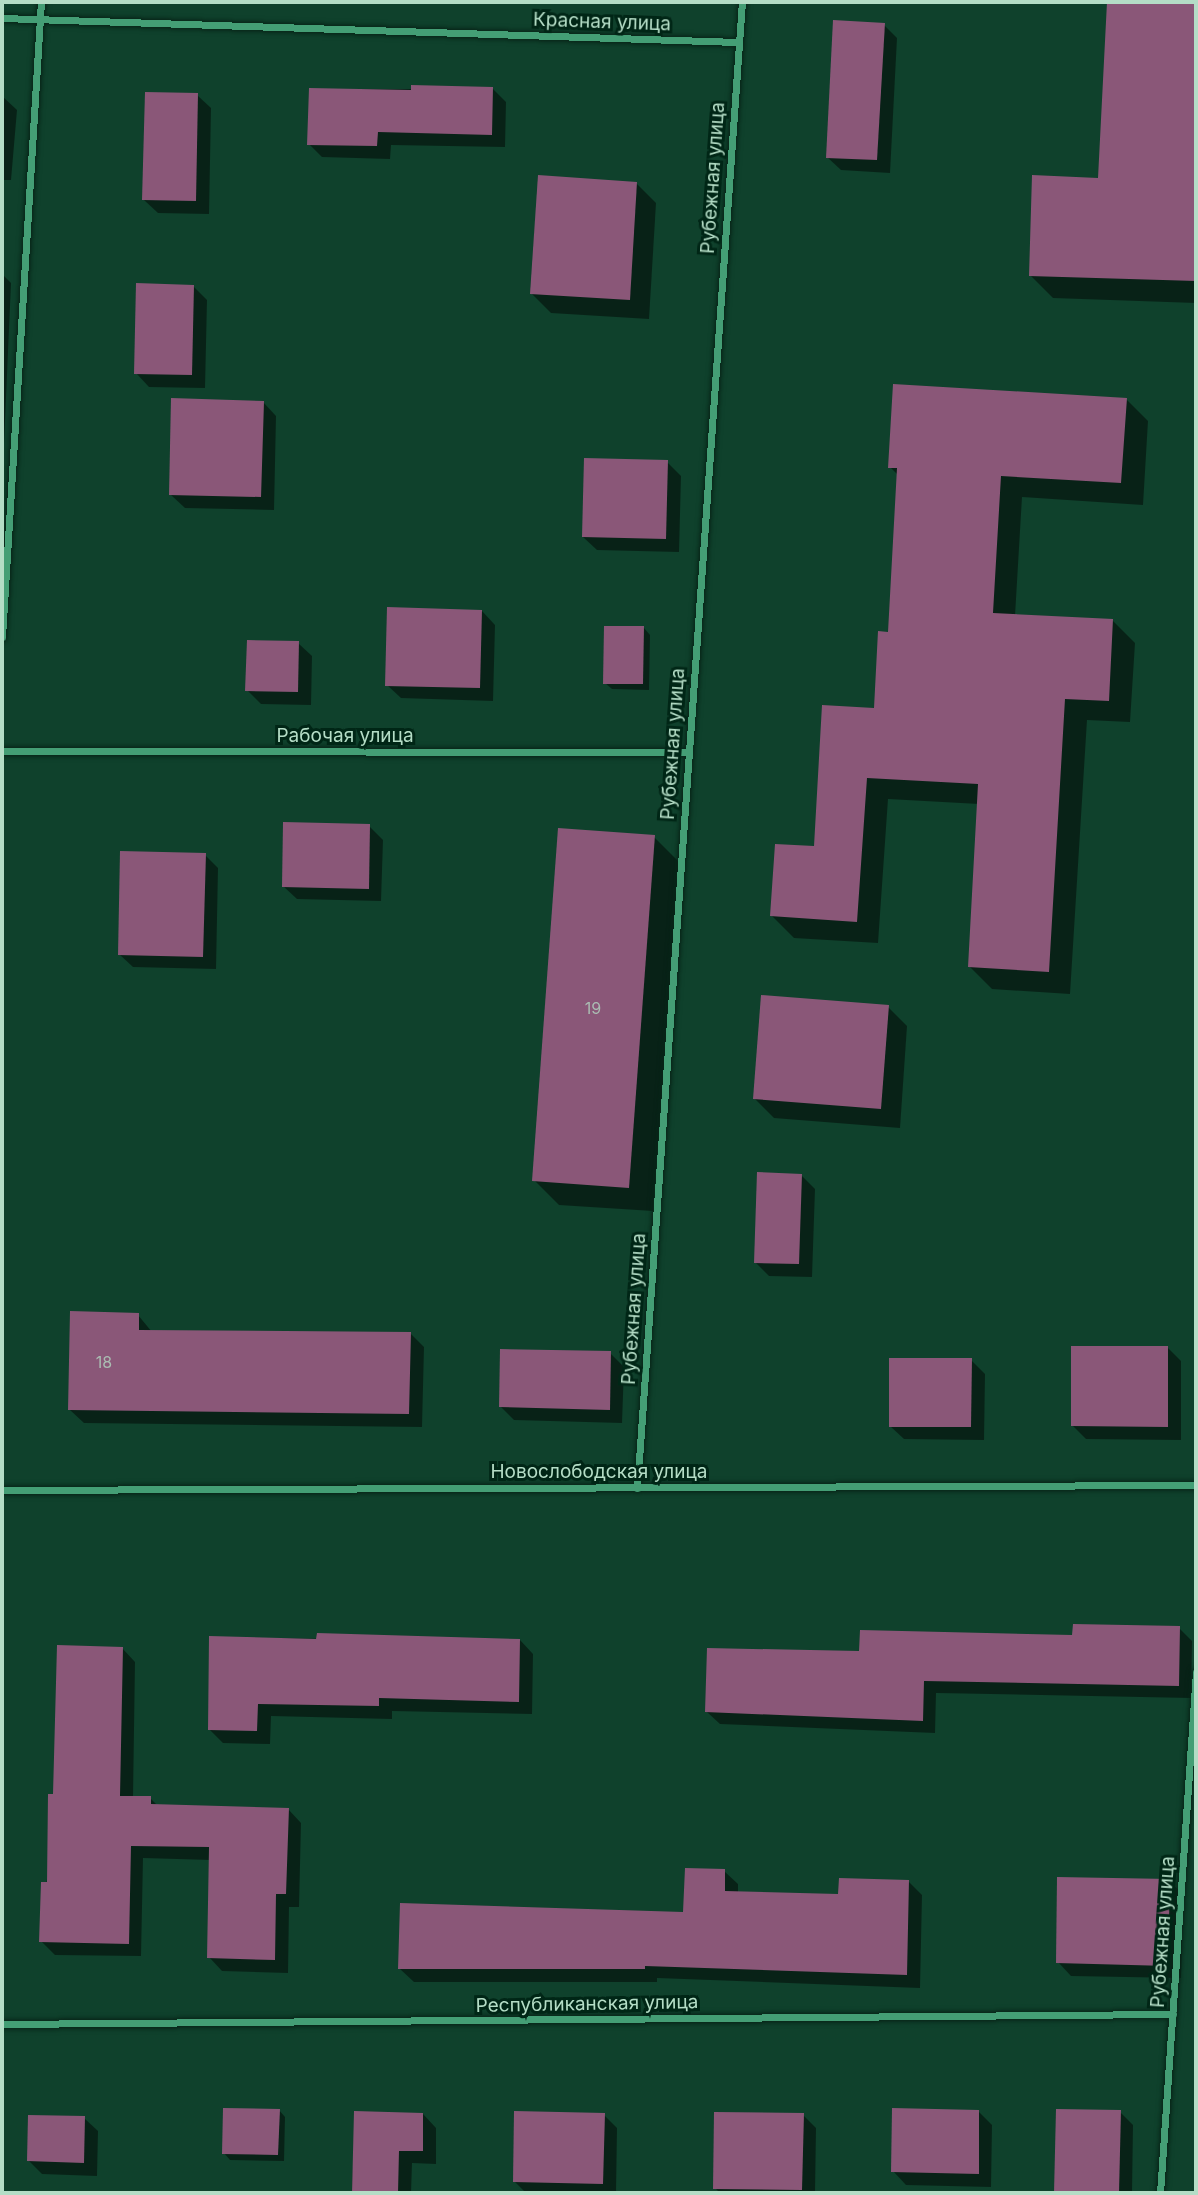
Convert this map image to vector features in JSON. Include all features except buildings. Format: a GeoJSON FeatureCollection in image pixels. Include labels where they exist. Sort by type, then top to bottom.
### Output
{"type":"FeatureCollection","features":[{"type":"Feature","properties":{"kind":"street"},"geometry":{"type":"LineString","coordinates":[[2,637],[41,2]]}},
{"type":"Feature","properties":{"kind":"street","name":"Рубежная улица"},"geometry":{"type":"LineString","coordinates":[[637,1488],[741,2]]}},
{"type":"Feature","properties":{"kind":"street","name":"Красная улица"},"geometry":{"type":"LineString","coordinates":[[2,18],[739,42]]}},
{"type":"Feature","properties":{"kind":"street","name":"Рабочая улица"},"geometry":{"type":"LineString","coordinates":[[2,751],[689,752]]}},
{"type":"Feature","properties":{"kind":"street","name":"Новослободская улица"},"geometry":{"type":"LineString","coordinates":[[2,1490],[1196,1485]]}},
{"type":"Feature","properties":{"kind":"street","name":"Рубежная улица"},"geometry":{"type":"LineString","coordinates":[[1160,2193],[1196,1672]]}},
{"type":"Feature","properties":{"kind":"street","name":"Республиканская улица"},"geometry":{"type":"LineString","coordinates":[[2,2024],[1173,2014]]}}]}
